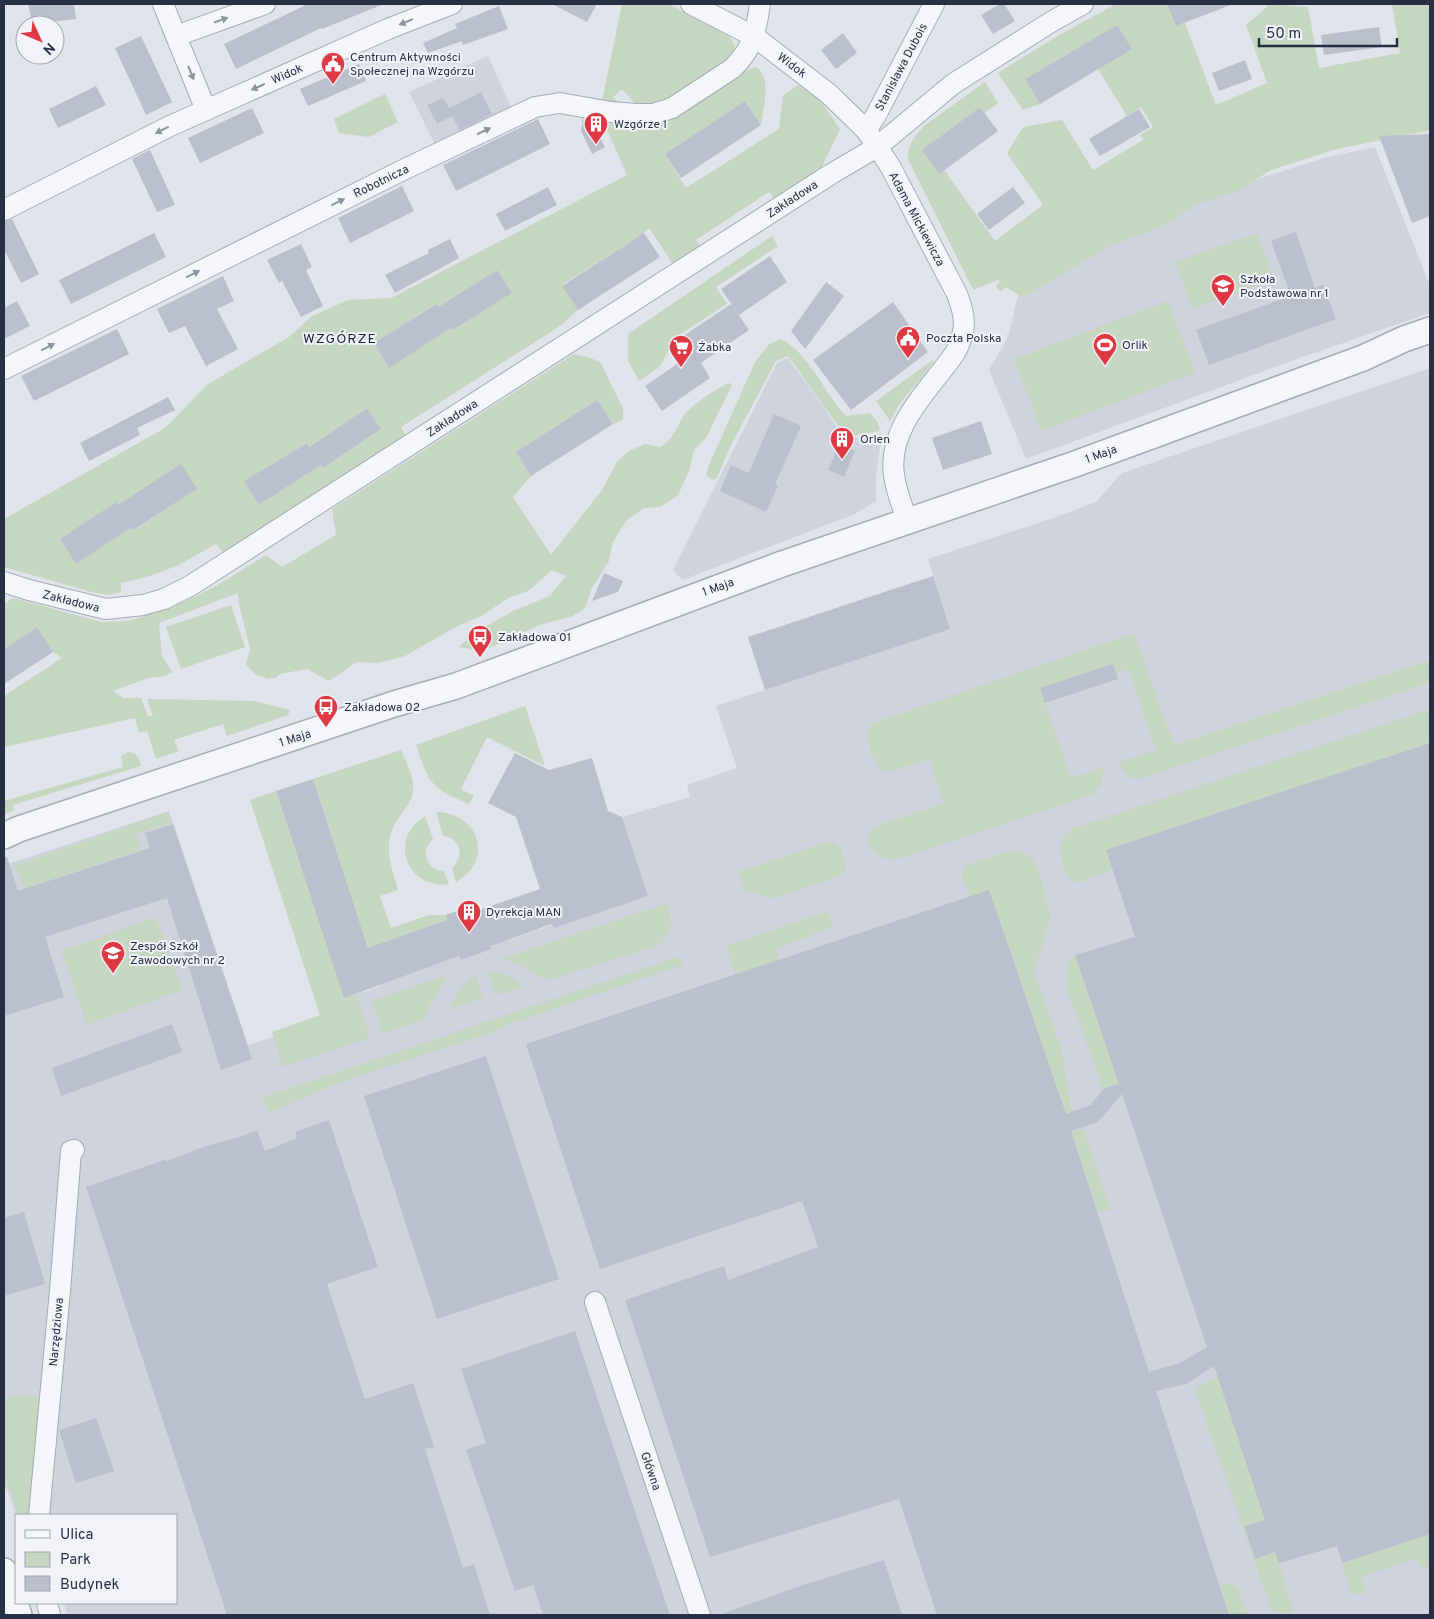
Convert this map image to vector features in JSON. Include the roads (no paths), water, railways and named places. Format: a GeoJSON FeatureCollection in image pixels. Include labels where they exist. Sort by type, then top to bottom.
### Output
{"type":"FeatureCollection","features":[{"type":"Feature","properties":{"kind":"street"},"geometry":{"type":"LineString","coordinates":[[163,4],[206,110]]}},
{"type":"Feature","properties":{"kind":"street"},"geometry":{"type":"LineString","coordinates":[[176,36],[265,4]]}},
{"type":"Feature","properties":{"kind":"street","name":"Widok"},"geometry":{"type":"LineString","coordinates":[[4,210],[136,142],[388,29],[452,4]]}},
{"type":"Feature","properties":{"kind":"street","name":"Widok"},"geometry":{"type":"LineString","coordinates":[[691,4],[755,37],[829,94],[872,138]]}},
{"type":"Feature","properties":{"kind":"street"},"geometry":{"type":"LineString","coordinates":[[755,37],[760,4]]}},
{"type":"Feature","properties":{"kind":"street","name":"Stanisława Dubois"},"geometry":{"type":"LineString","coordinates":[[872,138],[875,118],[934,4]]}},
{"type":"Feature","properties":{"kind":"street"},"geometry":{"type":"LineString","coordinates":[[872,138],[953,84],[1083,4]]}},
{"type":"Feature","properties":{"kind":"street","name":"Robotnicza"},"geometry":{"type":"LineString","coordinates":[[4,369],[377,183],[535,107],[560,103],[611,112],[636,114],[653,114],[672,108],[733,68],[750,48],[755,37]]}},
{"type":"Feature","properties":{"kind":"street","name":"Adama Mickiewicza"},"geometry":{"type":"LineString","coordinates":[[872,138],[898,180],[957,294],[962,308],[964,324],[961,342],[955,353],[918,402],[897,439],[894,473],[900,500],[908,520]]}},
{"type":"Feature","properties":{"kind":"street","name":"Zakładowa"},"geometry":{"type":"LineString","coordinates":[[4,582],[106,609],[142,605],[164,599],[190,586],[824,179],[872,138]]}},
{"type":"Feature","properties":{"kind":"street","name":"1 Maja"},"geometry":{"type":"LineString","coordinates":[[4,836],[19,829],[155,783],[394,704],[456,686],[764,570],[1075,464],[1363,358],[1404,339],[1430,330]]}},
{"type":"Feature","properties":{"kind":"street","name":"Narzędziowa"},"geometry":{"type":"LineString","coordinates":[[39,1514],[71,1151],[74,1150]]}},
{"type":"Feature","properties":{"kind":"street","name":"Główna"},"geometry":{"type":"LineString","coordinates":[[595,1302],[700,1615]]}},
{"type":"Feature","properties":{"kind":"street"},"geometry":{"type":"LineString","coordinates":[[4,1571],[15,1603]]}},
{"type":"Feature","properties":{"kind":"place","name":"Centrum Aktywności Społecznej na Wzgórzu"},"geometry":{"type":"Point","coordinates":[333,85]}},
{"type":"Feature","properties":{"kind":"place","name":"Wzgórze 1"},"geometry":{"type":"Point","coordinates":[596,145]}},
{"type":"Feature","properties":{"kind":"place","name":"Szkoła Podstawowa nr 1"},"geometry":{"type":"Point","coordinates":[1223,307]}},
{"type":"Feature","properties":{"kind":"place","name":"Poczta Polska"},"geometry":{"type":"Point","coordinates":[908,359]}},
{"type":"Feature","properties":{"kind":"place","name":"Orlik"},"geometry":{"type":"Point","coordinates":[1105,366]}},
{"type":"Feature","properties":{"kind":"place","name":"Żabka"},"geometry":{"type":"Point","coordinates":[681,368]}},
{"type":"Feature","properties":{"kind":"place","name":"Orlen"},"geometry":{"type":"Point","coordinates":[842,460]}},
{"type":"Feature","properties":{"kind":"place","name":"Zakładowa 01"},"geometry":{"type":"Point","coordinates":[480,658]}},
{"type":"Feature","properties":{"kind":"place","name":"Zakładowa 02"},"geometry":{"type":"Point","coordinates":[326,728]}},
{"type":"Feature","properties":{"kind":"place","name":"Dyrekcja MAN"},"geometry":{"type":"Point","coordinates":[469,933]}},
{"type":"Feature","properties":{"kind":"place","name":"Zespół Szkół Zawodowych nr 2"},"geometry":{"type":"Point","coordinates":[113,974]}},
{"type":"Feature","properties":{"kind":"district","name":"WZGÓRZE"},"geometry":{"type":"Point","coordinates":[340,338]}}]}
